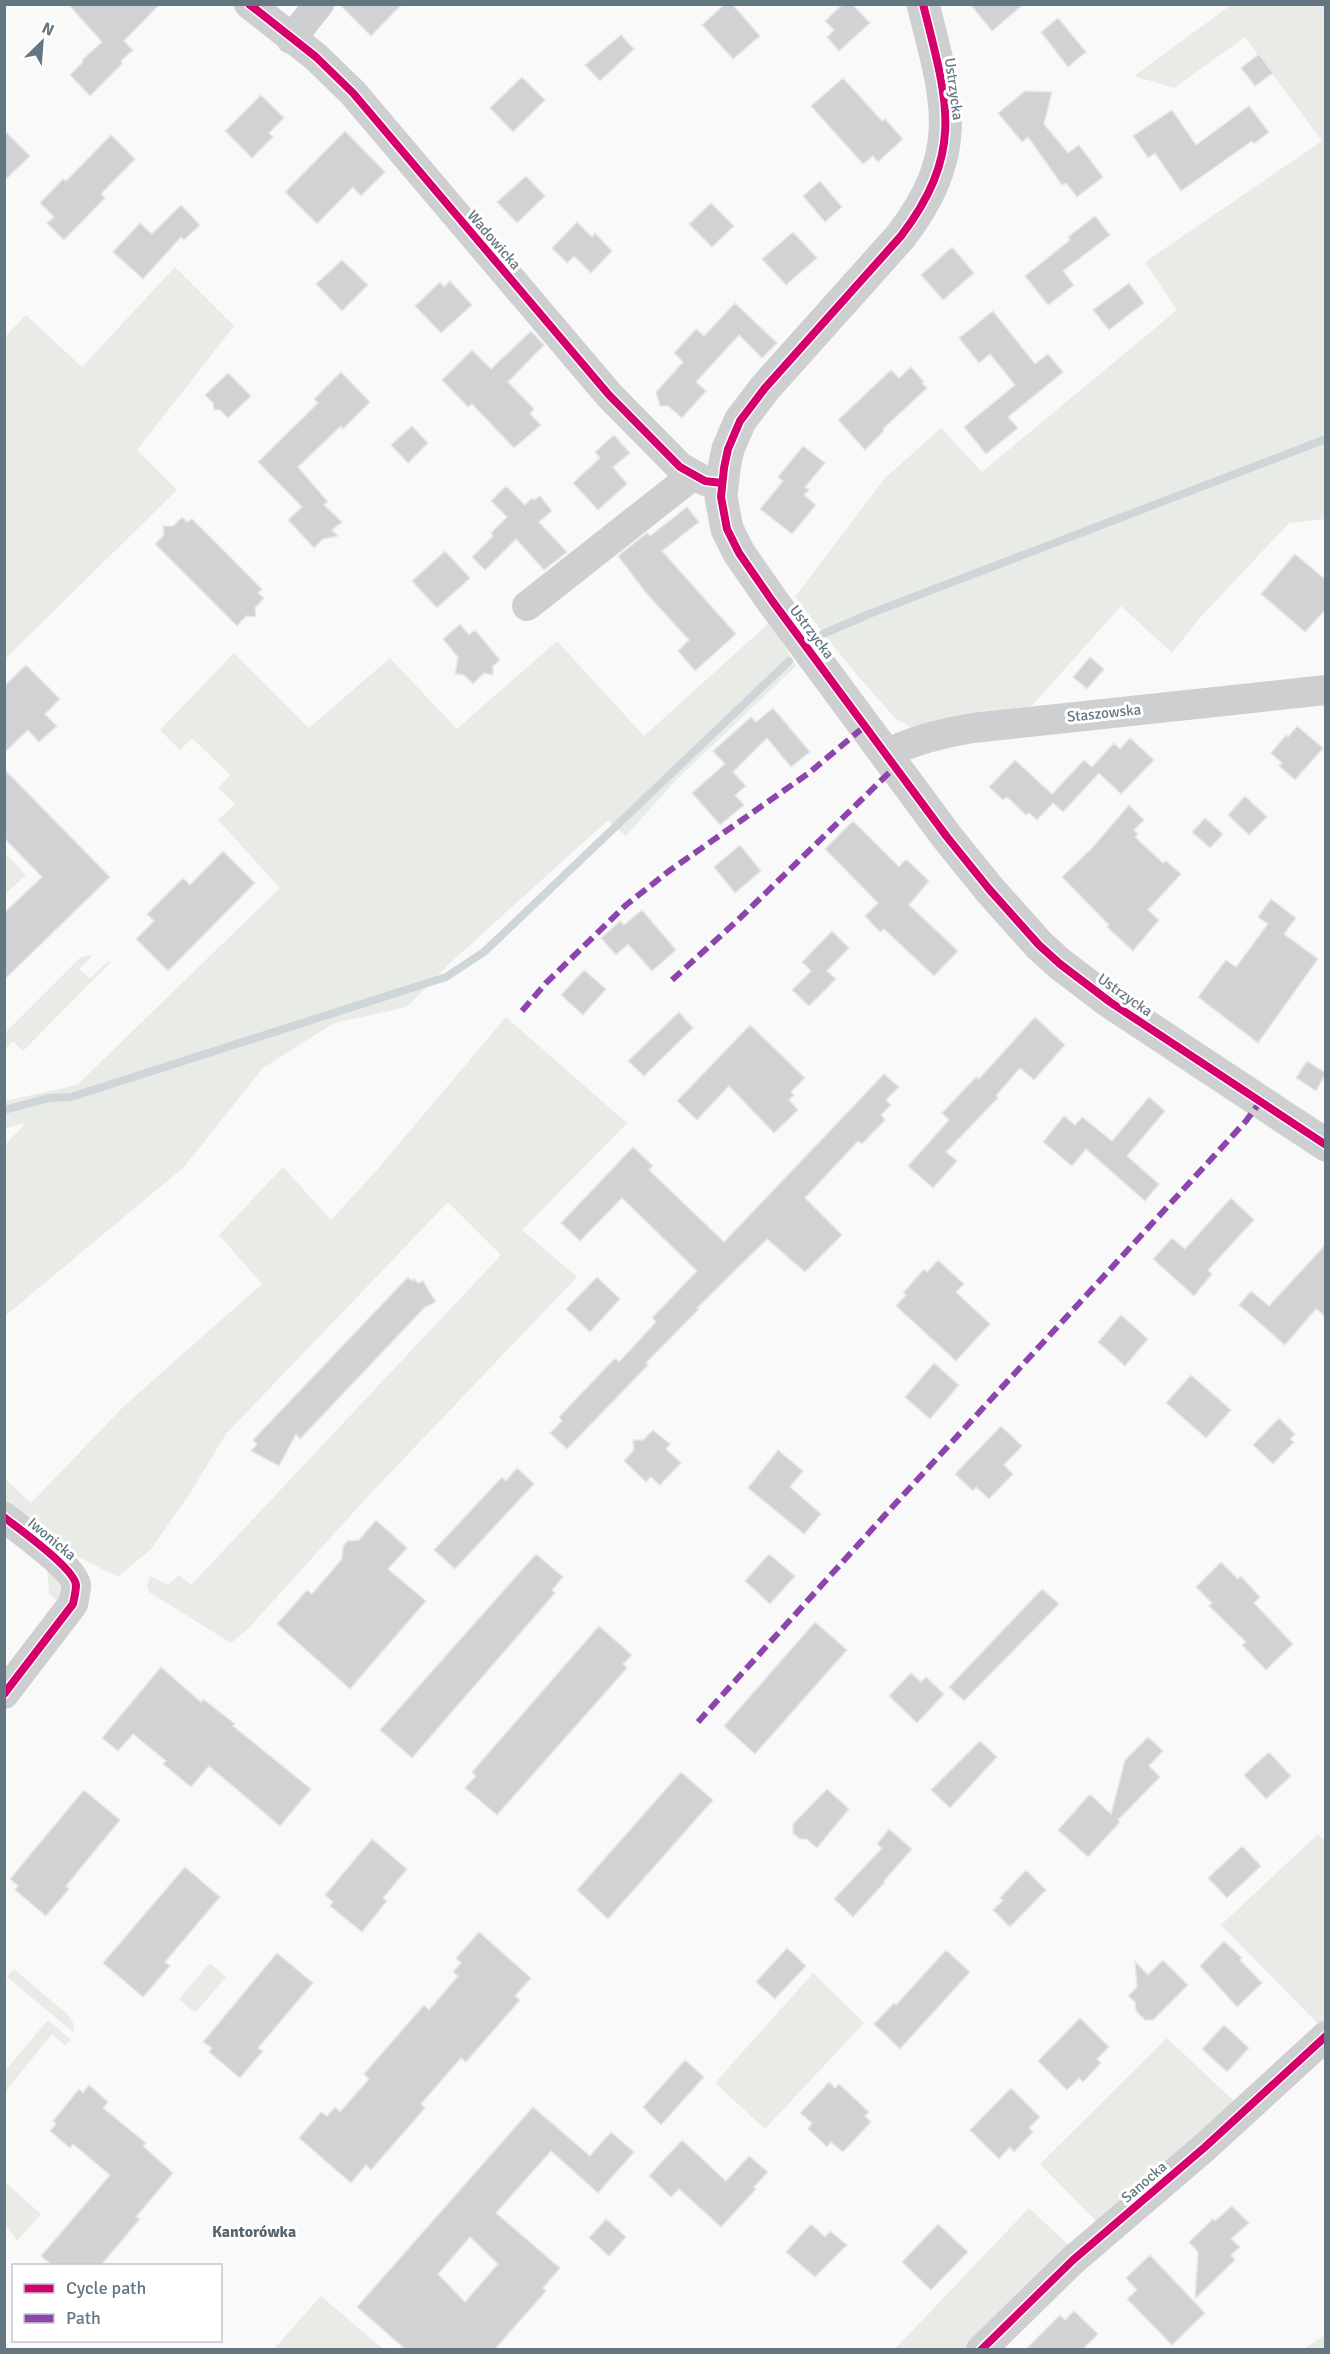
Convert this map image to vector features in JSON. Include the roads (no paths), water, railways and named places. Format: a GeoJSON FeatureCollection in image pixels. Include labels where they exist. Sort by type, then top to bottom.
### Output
{"type":"FeatureCollection","features":[{"type":"Feature","properties":{"kind":"street","name":"Wadowicka"},"geometry":{"type":"LineString","coordinates":[[249,4],[316,57],[352,93],[609,395],[680,467],[707,480]]}},
{"type":"Feature","properties":{"kind":"street"},"geometry":{"type":"LineString","coordinates":[[291,39],[319,4]]}},
{"type":"Feature","properties":{"kind":"street","name":"Ustrzycka"},"geometry":{"type":"LineString","coordinates":[[923,4],[940,72],[947,120],[943,150],[929,190],[914,219],[901,236],[752,404],[728,449],[707,480],[721,497],[727,529],[773,602],[947,837],[1016,921],[1060,964],[1124,1012],[1326,1145]]}},
{"type":"Feature","properties":{"kind":"street"},"geometry":{"type":"LineString","coordinates":[[527,606],[707,480]]}},
{"type":"Feature","properties":{"kind":"street","name":"Staszowska"},"geometry":{"type":"LineString","coordinates":[[886,754],[901,746],[973,728],[1326,690]]}},
{"type":"Feature","properties":{"kind":"street","name":"Iwonicka"},"geometry":{"type":"LineString","coordinates":[[4,1517],[64,1565],[73,1576],[76,1586],[73,1604],[4,1694]]}},
{"type":"Feature","properties":{"kind":"street","name":"Sanocka"},"geometry":{"type":"LineString","coordinates":[[981,2349],[1073,2260],[1205,2147],[1326,2036]]}},
{"type":"Feature","properties":{"kind":"waterway"},"geometry":{"type":"LineString","coordinates":[[823,634],[869,614],[1326,439]]}},
{"type":"Feature","properties":{"kind":"waterway"},"geometry":{"type":"LineString","coordinates":[[4,1110],[49,1098],[71,1097],[446,977],[484,952],[789,661]]}},
{"type":"Feature","properties":{"kind":"district","name":"Kantorówka"},"geometry":{"type":"Point","coordinates":[254,2232]}}]}
